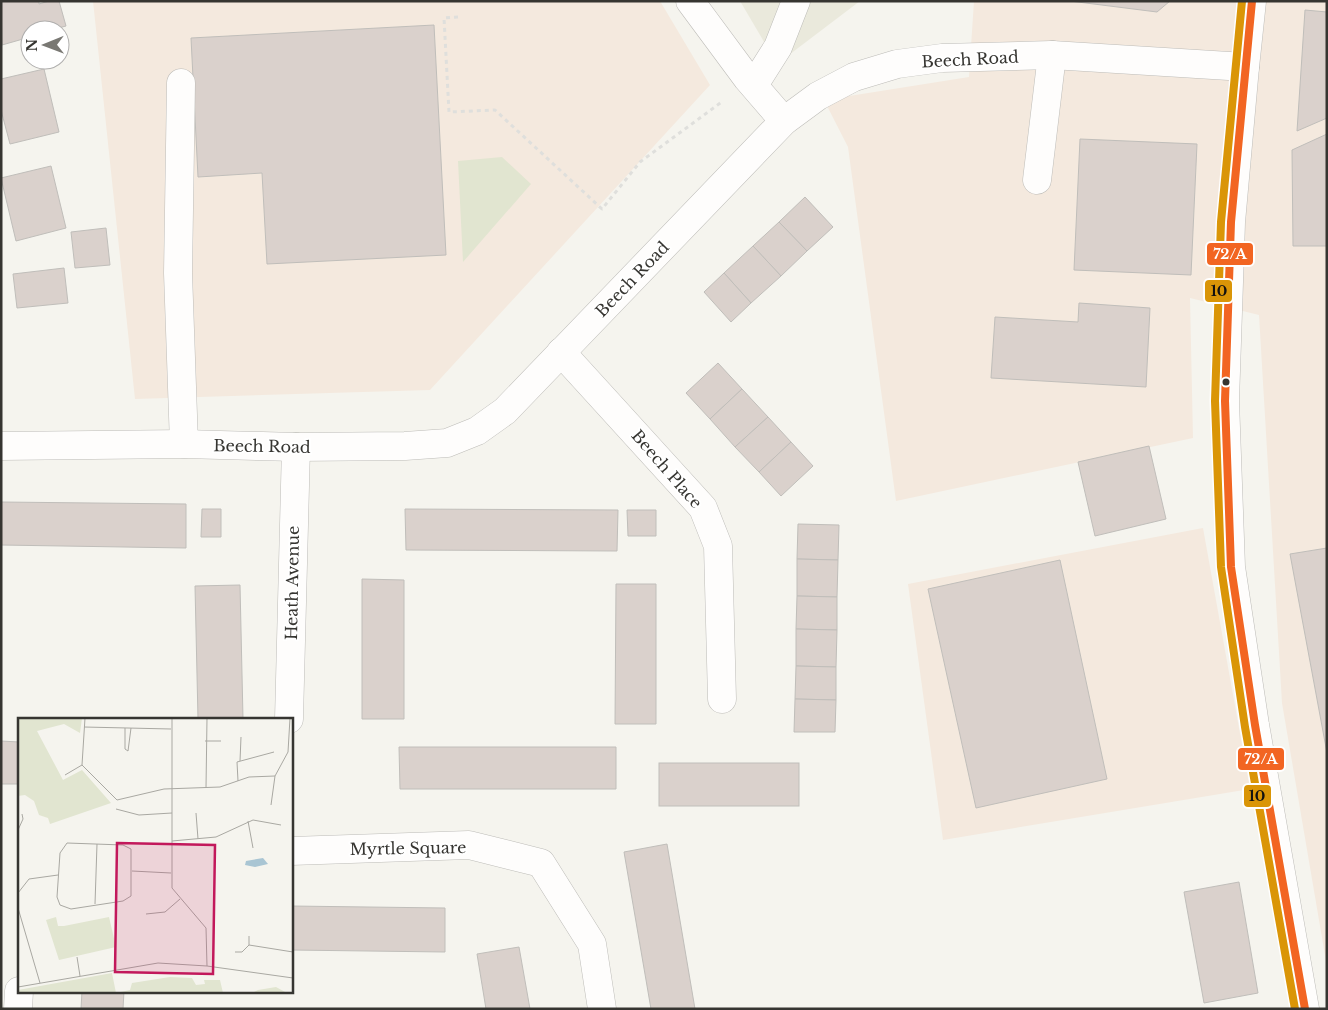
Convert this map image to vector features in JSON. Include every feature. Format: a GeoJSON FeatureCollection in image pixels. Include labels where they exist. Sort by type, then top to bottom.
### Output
{"type":"FeatureCollection","features":[{"type":"Feature","properties":{"kind":"street"},"geometry":{"type":"LineString","coordinates":[[690,1],[750,81],[784,121]]}},
{"type":"Feature","properties":{"kind":"street"},"geometry":{"type":"LineString","coordinates":[[750,81],[778,46],[796,1]]}},
{"type":"Feature","properties":{"kind":"street"},"geometry":{"type":"LineString","coordinates":[[1252,1],[1244,67],[1231,222],[1225,400],[1231,567],[1255,725],[1305,1009]]}},
{"type":"Feature","properties":{"kind":"street"},"geometry":{"type":"LineString","coordinates":[[1037,180],[1052,55]]}},
{"type":"Feature","properties":{"kind":"street","name":"Beech Road"},"geometry":{"type":"LineString","coordinates":[[1,446],[184,444],[296,447],[405,446],[447,442],[477,431],[505,411],[784,121],[818,96],[854,77],[897,64],[942,58],[1052,55],[1244,67]]}},
{"type":"Feature","properties":{"kind":"street"},"geometry":{"type":"LineString","coordinates":[[181,82],[178,273],[184,444]]}},
{"type":"Feature","properties":{"kind":"street","name":"Beech Place"},"geometry":{"type":"LineString","coordinates":[[561,352],[703,508],[718,546],[722,699]]}},
{"type":"Feature","properties":{"kind":"street","name":"Heath Avenue"},"geometry":{"type":"LineString","coordinates":[[289,718],[296,447]]}},
{"type":"Feature","properties":{"kind":"street","name":"Myrtle Square"},"geometry":{"type":"LineString","coordinates":[[292,851],[469,845],[540,863],[592,944],[602,1009]]}},
{"type":"Feature","properties":{"kind":"street"},"geometry":{"type":"LineString","coordinates":[[18,1009],[19,992]]}},
{"type":"Feature","properties":{"kind":"path"},"geometry":{"type":"LineString","coordinates":[[458,17],[444,18],[449,112],[494,110],[602,209],[640,162],[750,81]]}},
{"type":"Feature","properties":{"kind":"shaded area"},"geometry":{"type":"Polygon","coordinates":[[[93,1],[660,1],[710,85],[430,390],[135,399],[93,1]]]}},
{"type":"Feature","properties":{"kind":"shaded area"},"geometry":{"type":"Polygon","coordinates":[[[740,1],[860,1],[777,64],[740,1]]]}},
{"type":"Feature","properties":{"kind":"shaded area"},"geometry":{"type":"Polygon","coordinates":[[[974,1],[1327,1],[1327,967],[1282,703],[1259,315],[1190,298],[1193,438],[896,501],[848,147],[824,100],[969,77],[974,1]]]}},
{"type":"Feature","properties":{"kind":"shaded area"},"geometry":{"type":"Polygon","coordinates":[[[1203,528],[1250,789],[943,840],[908,584],[1203,528]]]}},
{"type":"Feature","properties":{"kind":"green space"},"geometry":{"type":"Polygon","coordinates":[[[502,157],[531,184],[463,262],[458,161],[502,157]]]}},
{"type":"Feature","properties":{"kind":"building"},"geometry":{"type":"Polygon","coordinates":[[[1,1],[39,1],[39,4],[59,1],[64,20],[20,20],[20,40],[2,45],[1,1]]]}},
{"type":"Feature","properties":{"kind":"building"},"geometry":{"type":"Polygon","coordinates":[[[1070,1],[1170,1],[1157,12],[1070,1]]]}},
{"type":"Feature","properties":{"kind":"building"},"geometry":{"type":"Polygon","coordinates":[[[1305,10],[1327,12],[1327,118],[1297,131],[1305,10]]]}},
{"type":"Feature","properties":{"kind":"building"},"geometry":{"type":"Polygon","coordinates":[[[434,25],[446,255],[267,264],[262,173],[198,177],[191,38],[434,25]]]}},
{"type":"Feature","properties":{"kind":"building"},"geometry":{"type":"Polygon","coordinates":[[[44,70],[59,132],[10,144],[1,110],[1,79],[44,70]]]}},
{"type":"Feature","properties":{"kind":"building"},"geometry":{"type":"Polygon","coordinates":[[[1327,134],[1327,246],[1293,246],[1292,150],[1327,134]]]}},
{"type":"Feature","properties":{"kind":"building"},"geometry":{"type":"Polygon","coordinates":[[[1080,139],[1197,144],[1191,275],[1074,270],[1080,139]]]}},
{"type":"Feature","properties":{"kind":"building"},"geometry":{"type":"Polygon","coordinates":[[[51,166],[66,228],[16,241],[1,178],[51,166]]]}},
{"type":"Feature","properties":{"kind":"building"},"geometry":{"type":"Polygon","coordinates":[[[805,197],[833,227],[807,251],[779,222],[805,197]]]}},
{"type":"Feature","properties":{"kind":"building"},"geometry":{"type":"Polygon","coordinates":[[[779,222],[807,251],[781,276],[753,246],[779,222]]]}},
{"type":"Feature","properties":{"kind":"building"},"geometry":{"type":"Polygon","coordinates":[[[106,228],[110,265],[75,268],[71,232],[106,228]]]}},
{"type":"Feature","properties":{"kind":"building"},"geometry":{"type":"Polygon","coordinates":[[[753,246],[781,276],[751,303],[724,273],[753,246]]]}},
{"type":"Feature","properties":{"kind":"building"},"geometry":{"type":"Polygon","coordinates":[[[64,268],[68,303],[17,308],[13,274],[64,268]]]}},
{"type":"Feature","properties":{"kind":"building"},"geometry":{"type":"Polygon","coordinates":[[[724,273],[751,303],[731,322],[704,292],[724,273]]]}},
{"type":"Feature","properties":{"kind":"building"},"geometry":{"type":"Polygon","coordinates":[[[1079,303],[1150,308],[1146,387],[991,378],[995,317],[1078,322],[1079,303]]]}},
{"type":"Feature","properties":{"kind":"building"},"geometry":{"type":"Polygon","coordinates":[[[718,363],[742,389],[710,419],[686,393],[718,363]]]}},
{"type":"Feature","properties":{"kind":"building"},"geometry":{"type":"Polygon","coordinates":[[[742,389],[768,417],[735,447],[710,419],[742,389]]]}},
{"type":"Feature","properties":{"kind":"building"},"geometry":{"type":"Polygon","coordinates":[[[768,417],[791,442],[759,472],[735,447],[768,417]]]}},
{"type":"Feature","properties":{"kind":"building"},"geometry":{"type":"Polygon","coordinates":[[[791,442],[813,466],[781,496],[759,472],[791,442]]]}},
{"type":"Feature","properties":{"kind":"building"},"geometry":{"type":"Polygon","coordinates":[[[1149,446],[1166,519],[1095,536],[1078,462],[1149,446]]]}},
{"type":"Feature","properties":{"kind":"building"},"geometry":{"type":"Polygon","coordinates":[[[1,502],[186,504],[186,548],[1,545],[1,502]]]}},
{"type":"Feature","properties":{"kind":"building"},"geometry":{"type":"Polygon","coordinates":[[[202,509],[221,509],[221,537],[201,537],[202,509]]]}},
{"type":"Feature","properties":{"kind":"building"},"geometry":{"type":"Polygon","coordinates":[[[405,509],[618,510],[617,551],[406,550],[405,509]]]}},
{"type":"Feature","properties":{"kind":"building"},"geometry":{"type":"Polygon","coordinates":[[[627,510],[656,510],[656,536],[628,536],[627,510]]]}},
{"type":"Feature","properties":{"kind":"building"},"geometry":{"type":"Polygon","coordinates":[[[798,524],[839,525],[838,560],[797,559],[798,524]]]}},
{"type":"Feature","properties":{"kind":"building"},"geometry":{"type":"Polygon","coordinates":[[[1327,548],[1327,753],[1290,554],[1327,548]]]}},
{"type":"Feature","properties":{"kind":"building"},"geometry":{"type":"Polygon","coordinates":[[[797,559],[838,560],[837,597],[797,596],[797,559]]]}},
{"type":"Feature","properties":{"kind":"building"},"geometry":{"type":"Polygon","coordinates":[[[1060,560],[1107,779],[976,808],[928,589],[1060,560]]]}},
{"type":"Feature","properties":{"kind":"building"},"geometry":{"type":"Polygon","coordinates":[[[362,579],[404,580],[404,719],[362,719],[362,579]]]}},
{"type":"Feature","properties":{"kind":"building"},"geometry":{"type":"Polygon","coordinates":[[[616,584],[656,584],[656,724],[615,724],[616,584]]]}},
{"type":"Feature","properties":{"kind":"building"},"geometry":{"type":"Polygon","coordinates":[[[240,585],[243,718],[198,718],[195,586],[240,585]]]}},
{"type":"Feature","properties":{"kind":"building"},"geometry":{"type":"Polygon","coordinates":[[[797,596],[837,597],[837,630],[796,629],[797,596]]]}},
{"type":"Feature","properties":{"kind":"building"},"geometry":{"type":"Polygon","coordinates":[[[796,629],[837,630],[836,667],[796,666],[796,629]]]}},
{"type":"Feature","properties":{"kind":"building"},"geometry":{"type":"Polygon","coordinates":[[[796,666],[836,667],[836,700],[795,699],[796,666]]]}},
{"type":"Feature","properties":{"kind":"building"},"geometry":{"type":"Polygon","coordinates":[[[795,699],[836,700],[835,732],[794,732],[795,699]]]}},
{"type":"Feature","properties":{"kind":"building"},"geometry":{"type":"Polygon","coordinates":[[[1,741],[18,742],[18,784],[1,784],[1,741]]]}},
{"type":"Feature","properties":{"kind":"building"},"geometry":{"type":"Polygon","coordinates":[[[399,747],[616,747],[616,789],[400,789],[399,747]]]}},
{"type":"Feature","properties":{"kind":"building"},"geometry":{"type":"Polygon","coordinates":[[[659,763],[799,763],[799,806],[659,806],[659,763]]]}},
{"type":"Feature","properties":{"kind":"building"},"geometry":{"type":"Polygon","coordinates":[[[667,844],[695,1009],[651,1009],[624,852],[667,844]]]}},
{"type":"Feature","properties":{"kind":"building"},"geometry":{"type":"Polygon","coordinates":[[[1239,882],[1258,993],[1204,1003],[1184,892],[1239,882]]]}},
{"type":"Feature","properties":{"kind":"building"},"geometry":{"type":"Polygon","coordinates":[[[292,906],[445,908],[445,952],[292,950],[292,906]]]}},
{"type":"Feature","properties":{"kind":"building"},"geometry":{"type":"Polygon","coordinates":[[[519,947],[530,1009],[486,1009],[477,954],[519,947]]]}},
{"type":"Feature","properties":{"kind":"building"},"geometry":{"type":"Polygon","coordinates":[[[82,992],[124,992],[123,1009],[81,1009],[82,992]]]}},
{"type":"Feature","properties":{"kind":"transit line","name":"10"},"geometry":{"type":"LineString","coordinates":[[1242,1],[1221,222],[1215,401],[1221,567],[1245,727],[1295,1009]]}},
{"type":"Feature","properties":{"kind":"transit line","name":"72/A"},"geometry":{"type":"LineString","coordinates":[[1252,1],[1231,222],[1225,401],[1231,567],[1255,725],[1305,1009]]}}]}
